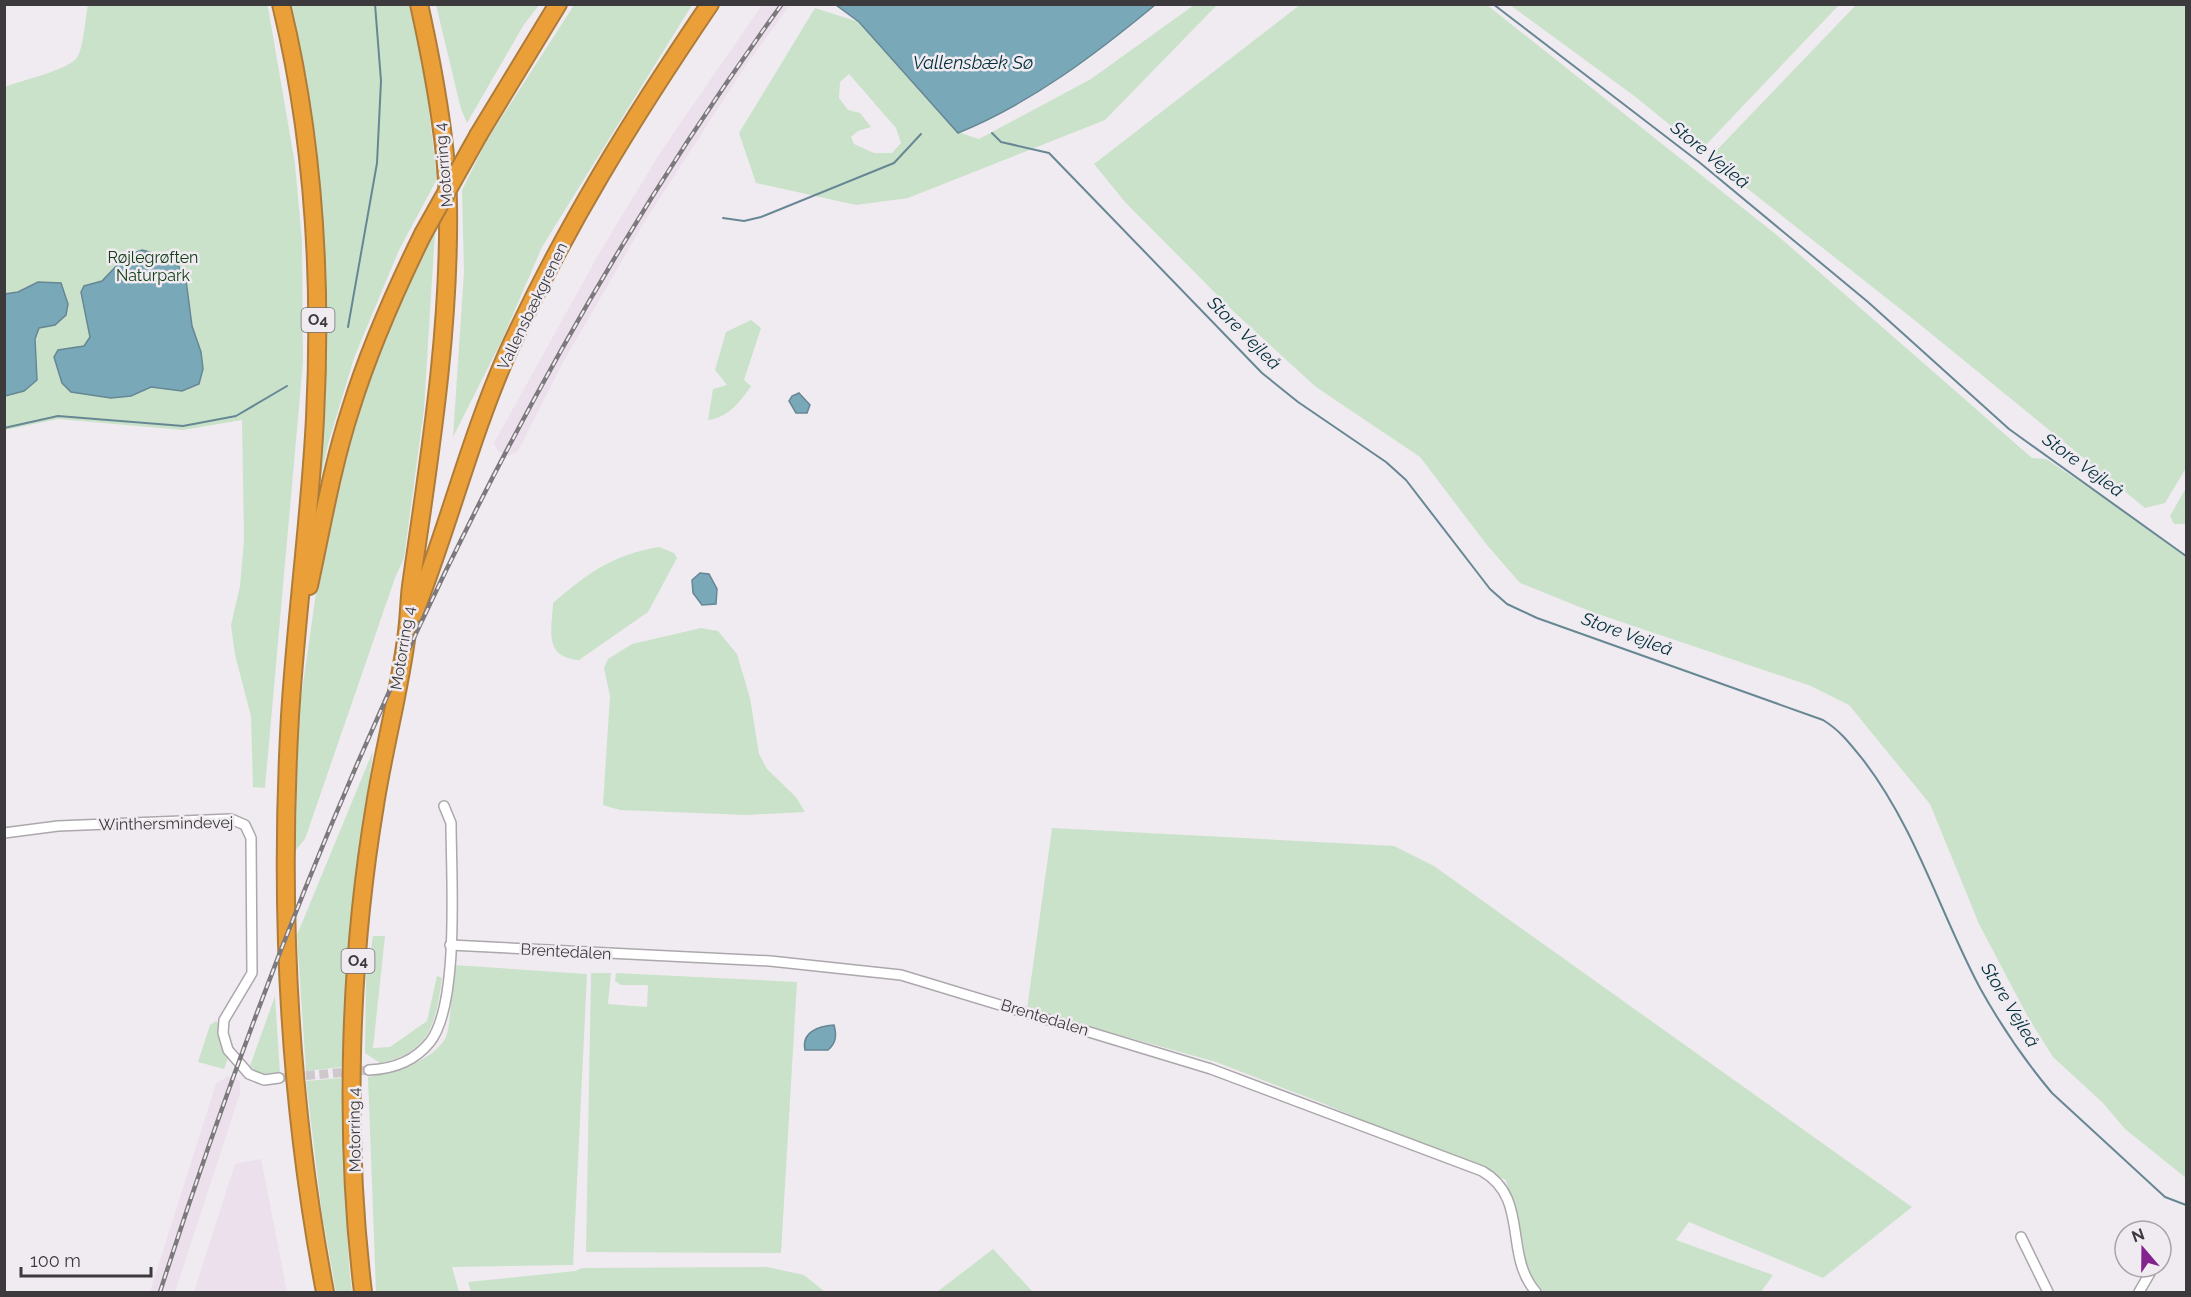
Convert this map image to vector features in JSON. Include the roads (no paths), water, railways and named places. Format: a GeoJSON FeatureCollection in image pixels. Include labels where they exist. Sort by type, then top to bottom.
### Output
{"type":"FeatureCollection","features":[{"type":"Feature","properties":{"kind":"highway","name":"O4"},"geometry":{"type":"LineString","coordinates":[[281,4],[304,125],[316,249],[316,394],[291,713],[286,821],[288,990],[297,1103],[325,1293]]}},
{"type":"Feature","properties":{"kind":"highway","name":"Motorring 4"},"geometry":{"type":"LineString","coordinates":[[363,1293],[354,1169],[356,992],[374,807],[407,632],[410,590],[437,411],[446,319],[448,201],[441,133],[419,4]]}},
{"type":"Feature","properties":{"kind":"highway"},"geometry":{"type":"LineString","coordinates":[[298,637],[327,497],[350,409],[392,297],[423,234],[479,134],[558,4]]}},
{"type":"Feature","properties":{"kind":"highway","name":"Vallensbækgrenen"},"geometry":{"type":"LineString","coordinates":[[407,632],[478,424],[534,296],[605,168],[710,4]]}},
{"type":"Feature","properties":{"kind":"street"},"geometry":{"type":"LineString","coordinates":[[369,1070],[386,1069],[403,1064],[418,1054],[430,1042],[439,1026],[445,1006],[450,945],[451,823],[444,806]]}},
{"type":"Feature","properties":{"kind":"street","name":"Winthersmindevej"},"geometry":{"type":"LineString","coordinates":[[4,833],[58,826],[231,819],[245,825],[251,838],[252,973],[224,1020],[223,1033],[228,1050],[249,1074],[264,1080],[279,1078]]}},
{"type":"Feature","properties":{"kind":"street","name":"Brentedalen"},"geometry":{"type":"LineString","coordinates":[[450,945],[770,961],[884,972],[1022,1010],[1211,1069],[1482,1171],[1496,1179],[1510,1203],[1526,1281],[1536,1293]]}},
{"type":"Feature","properties":{"kind":"street"},"geometry":{"type":"LineString","coordinates":[[2021,1237],[2048,1293]]}},
{"type":"Feature","properties":{"kind":"street"},"geometry":{"type":"LineString","coordinates":[[2139,1293],[2147,1279]]}},
{"type":"Feature","properties":{"kind":"water","name":"Vallensbæk Sø"},"geometry":{"type":"Polygon","coordinates":[[[836,5],[1155,5],[1109,42],[1036,93],[1011,108],[958,133],[859,22],[836,5]]]}},
{"type":"Feature","properties":{"kind":"water"},"geometry":{"type":"Polygon","coordinates":[[[142,250],[161,255],[178,265],[186,280],[192,326],[201,352],[203,369],[199,384],[182,391],[151,387],[131,396],[111,398],[71,392],[62,383],[54,357],[58,350],[84,346],[90,337],[81,292],[84,286],[102,281],[126,256],[142,250]]]}},
{"type":"Feature","properties":{"kind":"water"},"geometry":{"type":"Polygon","coordinates":[[[38,282],[61,283],[68,304],[66,315],[55,325],[39,328],[35,339],[37,380],[24,391],[5,396],[5,294],[18,292],[38,282]]]}},
{"type":"Feature","properties":{"kind":"water"},"geometry":{"type":"Polygon","coordinates":[[[799,393],[810,405],[807,413],[796,413],[789,401],[792,396],[799,393]]]}},
{"type":"Feature","properties":{"kind":"water"},"geometry":{"type":"Polygon","coordinates":[[[700,573],[709,574],[717,589],[716,604],[702,605],[693,593],[692,580],[700,573]]]}},
{"type":"Feature","properties":{"kind":"water"},"geometry":{"type":"Polygon","coordinates":[[[834,1025],[835,1039],[828,1050],[805,1050],[804,1044],[808,1034],[834,1025]]]}},
{"type":"Feature","properties":{"kind":"waterway"},"geometry":{"type":"LineString","coordinates":[[348,327],[377,163],[381,81],[375,4]]}},
{"type":"Feature","properties":{"kind":"waterway","name":"Store Vejleå"},"geometry":{"type":"LineString","coordinates":[[1493,4],[1699,162],[1868,302],[2009,429],[2186,556]]}},
{"type":"Feature","properties":{"kind":"waterway","name":"Store Vejleå"},"geometry":{"type":"LineString","coordinates":[[992,133],[1001,142],[1049,153],[1262,373],[1298,402],[1386,462],[1406,480],[1490,589],[1507,604],[1537,618],[1823,720],[1835,729],[1864,761],[1882,787],[1913,843],[1980,988],[2004,1029],[2023,1055],[2052,1093],[2165,1197],[2186,1205]]}},
{"type":"Feature","properties":{"kind":"waterway"},"geometry":{"type":"LineString","coordinates":[[723,218],[744,221],[761,217],[894,163],[921,134]]}},
{"type":"Feature","properties":{"kind":"waterway"},"geometry":{"type":"LineString","coordinates":[[4,428],[58,416],[183,426],[236,416],[287,386]]}},
{"type":"Feature","properties":{"kind":"tunnel"},"geometry":{"type":"LineString","coordinates":[[279,1078],[369,1070]]}},
{"type":"Feature","properties":{"kind":"railway"},"geometry":{"type":"LineString","coordinates":[[160,1292],[217,1124],[279,956],[347,789],[421,624],[501,462],[588,304],[681,151],[782,4]]}},
{"type":"Feature","properties":{"kind":"park label","name":"Røjlegrøften Naturpark"},"geometry":{"type":"Point","coordinates":[153,266]}}]}
